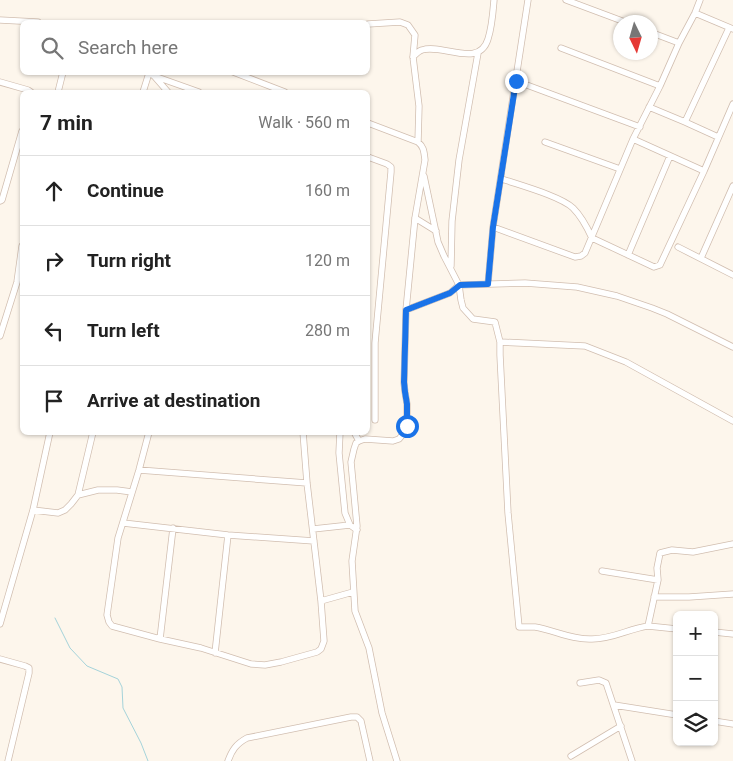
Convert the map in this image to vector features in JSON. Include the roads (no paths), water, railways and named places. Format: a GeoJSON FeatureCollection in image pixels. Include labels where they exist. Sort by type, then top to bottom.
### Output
{"type":"FeatureCollection","features":[{"type":"Feature","properties":{"kind":"street"},"geometry":{"type":"LineString","coordinates":[[413,57],[417,52],[431,48],[469,54],[478,53],[482,50],[488,39],[494,0]]}},
{"type":"Feature","properties":{"kind":"street"},"geometry":{"type":"LineString","coordinates":[[488,284],[493,227],[502,179],[528,0]]}},
{"type":"Feature","properties":{"kind":"street"},"geometry":{"type":"LineString","coordinates":[[566,0],[613,18]]}},
{"type":"Feature","properties":{"kind":"street"},"geometry":{"type":"LineString","coordinates":[[493,227],[575,257],[585,253],[633,139],[700,0]]}},
{"type":"Feature","properties":{"kind":"street"},"geometry":{"type":"LineString","coordinates":[[685,122],[731,28],[695,13]]}},
{"type":"Feature","properties":{"kind":"street"},"geometry":{"type":"LineString","coordinates":[[0,18],[20,21]]}},
{"type":"Feature","properties":{"kind":"street"},"geometry":{"type":"LineString","coordinates":[[370,24],[400,22],[408,25],[415,35],[413,57],[419,106],[418,142]]}},
{"type":"Feature","properties":{"kind":"street"},"geometry":{"type":"LineString","coordinates":[[658,35],[679,43]]}},
{"type":"Feature","properties":{"kind":"street"},"geometry":{"type":"LineString","coordinates":[[561,48],[660,86]]}},
{"type":"Feature","properties":{"kind":"street"},"geometry":{"type":"LineString","coordinates":[[450,268],[452,221],[459,160],[478,53]]}},
{"type":"Feature","properties":{"kind":"street"},"geometry":{"type":"LineString","coordinates":[[58,90],[62,75]]}},
{"type":"Feature","properties":{"kind":"street"},"geometry":{"type":"LineString","coordinates":[[144,90],[150,75]]}},
{"type":"Feature","properties":{"kind":"street"},"geometry":{"type":"LineString","coordinates":[[151,75],[166,90]]}},
{"type":"Feature","properties":{"kind":"street"},"geometry":{"type":"LineString","coordinates":[[153,75],[193,90]]}},
{"type":"Feature","properties":{"kind":"street"},"geometry":{"type":"LineString","coordinates":[[241,75],[280,90]]}},
{"type":"Feature","properties":{"kind":"street"},"geometry":{"type":"LineString","coordinates":[[516,81],[640,127]]}},
{"type":"Feature","properties":{"kind":"street"},"geometry":{"type":"LineString","coordinates":[[0,82],[28,90]]}},
{"type":"Feature","properties":{"kind":"street"},"geometry":{"type":"LineString","coordinates":[[502,179],[560,200],[572,208],[587,226],[592,238],[654,267],[660,265],[733,104]]}},
{"type":"Feature","properties":{"kind":"street"},"geometry":{"type":"LineString","coordinates":[[649,107],[718,137]]}},
{"type":"Feature","properties":{"kind":"street"},"geometry":{"type":"LineString","coordinates":[[370,124],[418,142],[424,150],[406,310],[404,382],[407,426],[399,439],[393,441],[365,439],[359,441],[356,443],[351,462],[357,530],[353,553],[354,611],[369,648],[382,713],[397,761]]}},
{"type":"Feature","properties":{"kind":"street"},"geometry":{"type":"LineString","coordinates":[[0,201],[2,200],[20,137]]}},
{"type":"Feature","properties":{"kind":"street"},"geometry":{"type":"LineString","coordinates":[[633,139],[704,171]]}},
{"type":"Feature","properties":{"kind":"street"},"geometry":{"type":"LineString","coordinates":[[545,142],[620,169]]}},
{"type":"Feature","properties":{"kind":"street"},"geometry":{"type":"LineString","coordinates":[[628,255],[670,156]]}},
{"type":"Feature","properties":{"kind":"street"},"geometry":{"type":"LineString","coordinates":[[370,157],[387,164],[391,167],[392,172],[375,343],[375,420]]}},
{"type":"Feature","properties":{"kind":"street"},"geometry":{"type":"LineString","coordinates":[[423,172],[436,231],[444,256],[460,285],[463,308],[474,319],[495,322],[500,342],[508,513],[520,627],[536,627],[590,640],[609,638],[639,627],[673,629]]}},
{"type":"Feature","properties":{"kind":"street"},"geometry":{"type":"LineString","coordinates":[[701,258],[733,186]]}},
{"type":"Feature","properties":{"kind":"street"},"geometry":{"type":"LineString","coordinates":[[415,218],[436,231]]}},
{"type":"Feature","properties":{"kind":"street"},"geometry":{"type":"LineString","coordinates":[[678,247],[733,275]]}},
{"type":"Feature","properties":{"kind":"street"},"geometry":{"type":"LineString","coordinates":[[0,336],[17,282],[20,260]]}},
{"type":"Feature","properties":{"kind":"street"},"geometry":{"type":"LineString","coordinates":[[406,310],[450,293],[460,285],[525,283],[577,286],[617,296],[668,314],[733,347]]}},
{"type":"Feature","properties":{"kind":"street"},"geometry":{"type":"LineString","coordinates":[[500,342],[585,346],[626,362],[733,421]]}},
{"type":"Feature","properties":{"kind":"street"},"geometry":{"type":"LineString","coordinates":[[0,624],[33,510],[49,435]]}},
{"type":"Feature","properties":{"kind":"street"},"geometry":{"type":"LineString","coordinates":[[33,510],[58,513],[65,510],[78,495],[92,435]]}},
{"type":"Feature","properties":{"kind":"street"},"geometry":{"type":"LineString","coordinates":[[148,435],[118,538],[107,615],[108,622],[112,626],[201,648],[251,664],[265,665],[316,652],[322,649],[324,641],[313,528],[306,483],[303,435]]}},
{"type":"Feature","properties":{"kind":"street"},"geometry":{"type":"LineString","coordinates":[[340,435],[339,453],[345,514],[350,525],[357,530]]}},
{"type":"Feature","properties":{"kind":"street"},"geometry":{"type":"LineString","coordinates":[[356,435],[359,441]]}},
{"type":"Feature","properties":{"kind":"street"},"geometry":{"type":"LineString","coordinates":[[139,470],[306,483]]}},
{"type":"Feature","properties":{"kind":"street"},"geometry":{"type":"LineString","coordinates":[[78,495],[98,490],[132,492]]}},
{"type":"Feature","properties":{"kind":"street"},"geometry":{"type":"LineString","coordinates":[[123,523],[228,535],[314,541]]}},
{"type":"Feature","properties":{"kind":"street"},"geometry":{"type":"LineString","coordinates":[[313,528],[350,525]]}},
{"type":"Feature","properties":{"kind":"street"},"geometry":{"type":"LineString","coordinates":[[160,639],[173,528]]}},
{"type":"Feature","properties":{"kind":"street"},"geometry":{"type":"LineString","coordinates":[[215,653],[228,535]]}},
{"type":"Feature","properties":{"kind":"street"},"geometry":{"type":"LineString","coordinates":[[648,626],[658,580],[657,568],[660,553],[672,550],[693,552],[733,544]]}},
{"type":"Feature","properties":{"kind":"street"},"geometry":{"type":"LineString","coordinates":[[602,571],[658,580]]}},
{"type":"Feature","properties":{"kind":"street"},"geometry":{"type":"LineString","coordinates":[[321,601],[353,592]]}},
{"type":"Feature","properties":{"kind":"street"},"geometry":{"type":"LineString","coordinates":[[654,597],[689,598],[733,594]]}},
{"type":"Feature","properties":{"kind":"street"},"geometry":{"type":"LineString","coordinates":[[718,632],[733,634]]}},
{"type":"Feature","properties":{"kind":"street"},"geometry":{"type":"LineString","coordinates":[[0,659],[29,668],[8,761],[0,760]]}},
{"type":"Feature","properties":{"kind":"street"},"geometry":{"type":"LineString","coordinates":[[580,684],[599,680],[606,683],[632,761]]}},
{"type":"Feature","properties":{"kind":"street"},"geometry":{"type":"LineString","coordinates":[[614,705],[673,714]]}},
{"type":"Feature","properties":{"kind":"street"},"geometry":{"type":"LineString","coordinates":[[228,761],[231,751],[238,742],[247,738],[357,717],[361,721],[370,761]]}},
{"type":"Feature","properties":{"kind":"street"},"geometry":{"type":"LineString","coordinates":[[718,722],[733,724]]}},
{"type":"Feature","properties":{"kind":"street"},"geometry":{"type":"LineString","coordinates":[[571,756],[621,726]]}},
{"type":"Feature","properties":{"kind":"waterway"},"geometry":{"type":"LineString","coordinates":[[55,618],[70,648],[87,666],[118,679],[122,687],[123,708],[148,761]]}}]}
